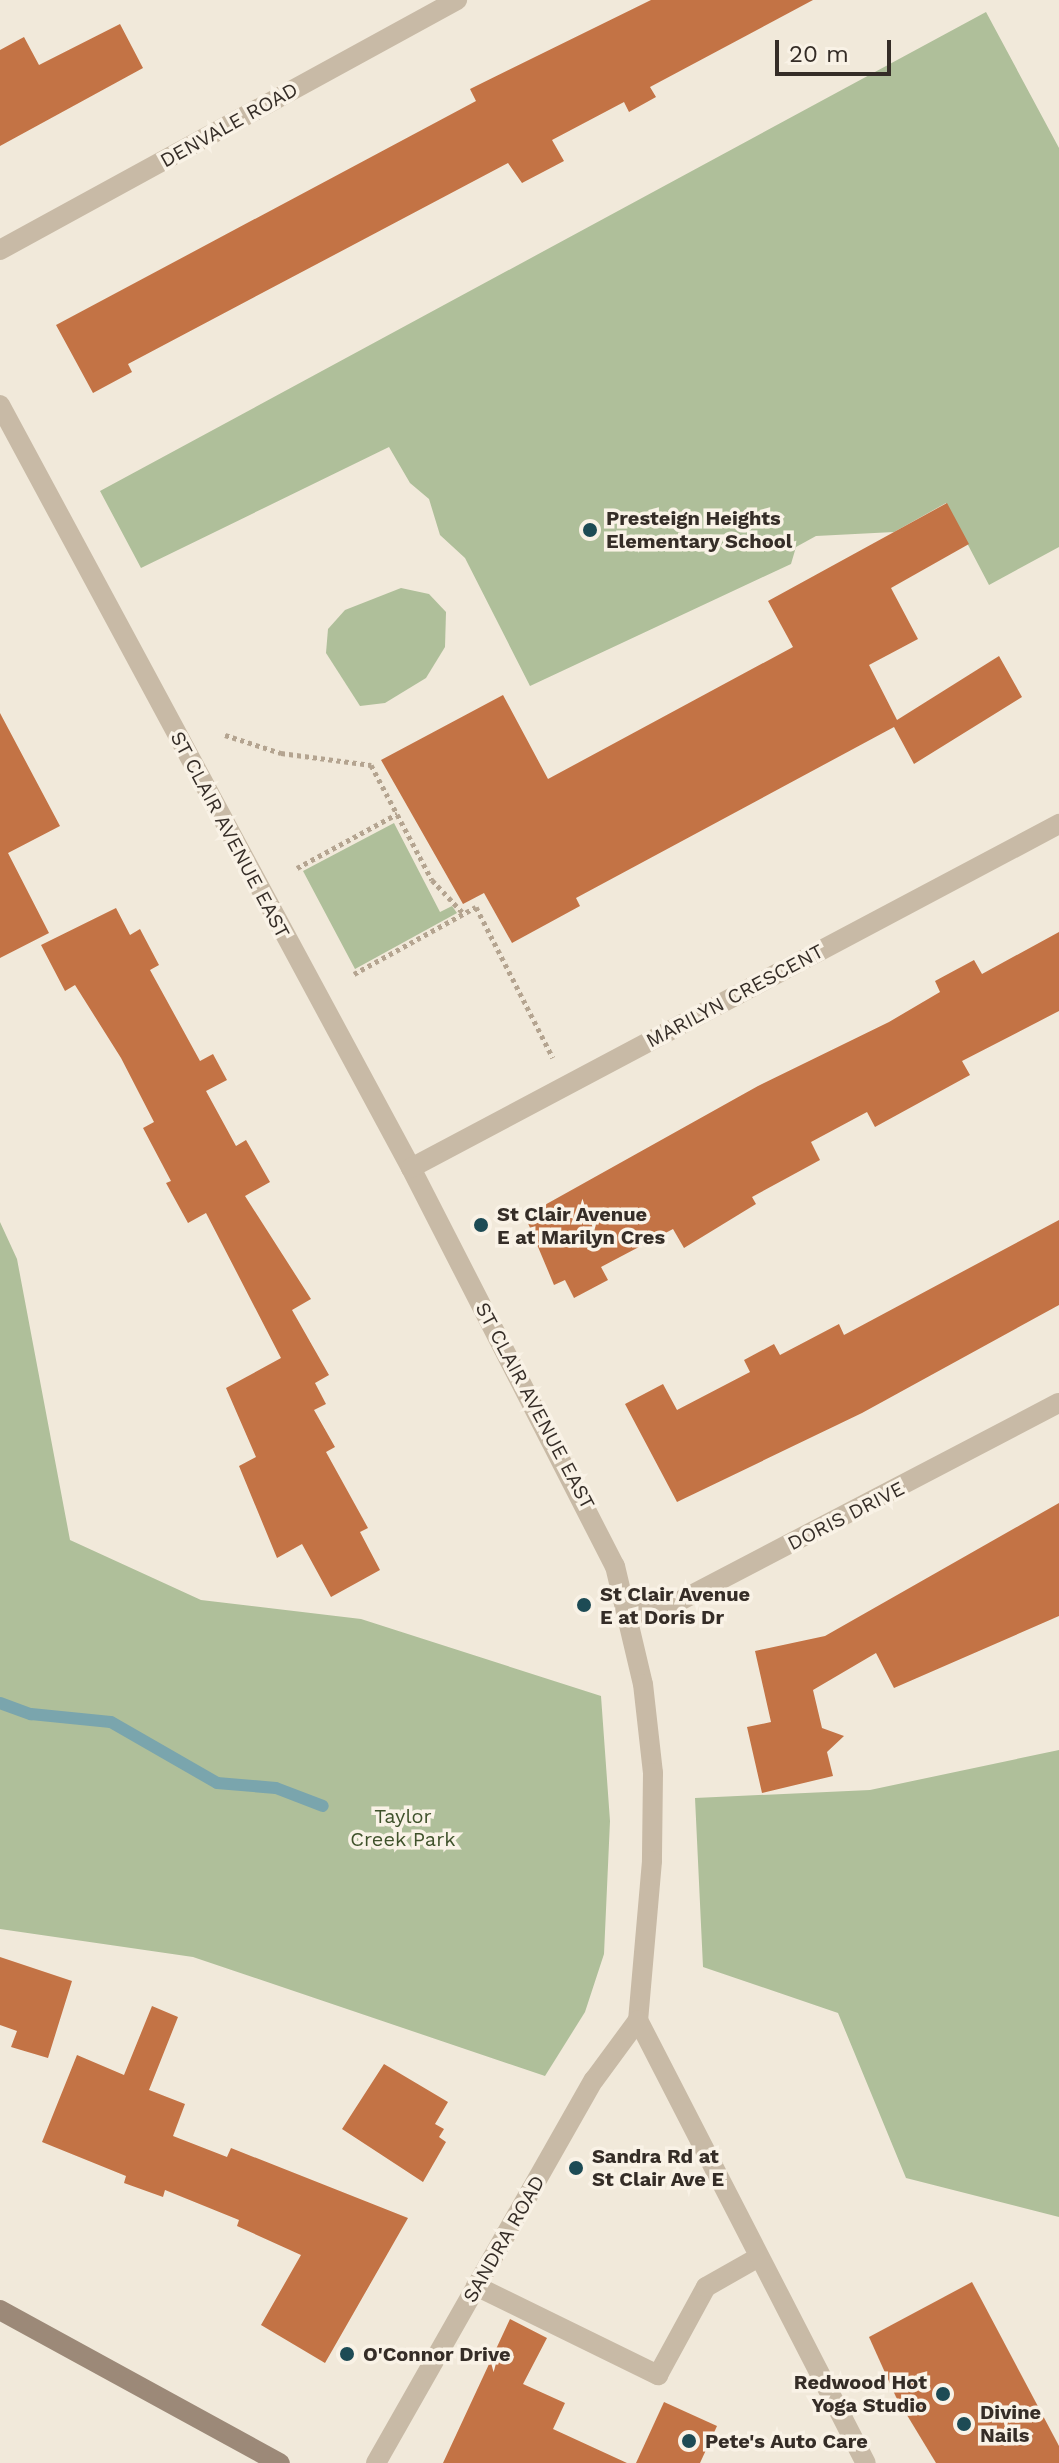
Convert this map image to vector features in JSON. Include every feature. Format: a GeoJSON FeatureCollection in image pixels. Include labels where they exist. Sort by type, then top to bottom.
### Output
{"type":"FeatureCollection","features":[{"type":"Feature","properties":{"kind":"main road"},"geometry":{"type":"LineString","coordinates":[[0,2310],[280,2463]]}},
{"type":"Feature","properties":{"kind":"street","name":"DENVALE ROAD"},"geometry":{"type":"LineString","coordinates":[[0,250],[435,5],[457,0]]}},
{"type":"Feature","properties":{"kind":"street","name":"ST CLAIR AVENUE EAST"},"geometry":{"type":"LineString","coordinates":[[0,405],[411,1168],[597,1525],[628,1616],[653,1773],[648,1945],[638,2020]]}},
{"type":"Feature","properties":{"kind":"street","name":"MARILYN CRESCENT"},"geometry":{"type":"LineString","coordinates":[[411,1168],[1059,824]]}},
{"type":"Feature","properties":{"kind":"street","name":"DORIS DRIVE"},"geometry":{"type":"LineString","coordinates":[[628,1616],[674,1604],[1059,1403]]}},
{"type":"Feature","properties":{"kind":"street"},"geometry":{"type":"LineString","coordinates":[[638,2020],[757,2258],[866,2463]]}},
{"type":"Feature","properties":{"kind":"street","name":"SANDRA ROAD"},"geometry":{"type":"LineString","coordinates":[[376,2463],[594,2080],[638,2020]]}},
{"type":"Feature","properties":{"kind":"street"},"geometry":{"type":"LineString","coordinates":[[476,2286],[658,2375],[706,2287],[757,2258]]}},
{"type":"Feature","properties":{"kind":"path"},"geometry":{"type":"LineString","coordinates":[[225,735],[281,753],[371,765],[432,880],[464,914]]}},
{"type":"Feature","properties":{"kind":"path"},"geometry":{"type":"LineString","coordinates":[[297,868],[397,814]]}},
{"type":"Feature","properties":{"kind":"path"},"geometry":{"type":"LineString","coordinates":[[354,974],[476,907],[553,1058]]}},
{"type":"Feature","properties":{"kind":"green space"},"geometry":{"type":"Polygon","coordinates":[[[986,12],[1059,148],[1059,547],[989,585],[946,503],[894,532],[816,536],[796,547],[791,564],[530,686],[465,558],[440,535],[429,499],[410,483],[389,447],[141,568],[100,491],[986,12]]]}},
{"type":"Feature","properties":{"kind":"green space"},"geometry":{"type":"Polygon","coordinates":[[[401,588],[429,594],[446,612],[445,647],[426,678],[385,703],[360,706],[326,653],[328,629],[345,610],[401,588]]]}},
{"type":"Feature","properties":{"kind":"green space"},"geometry":{"type":"Polygon","coordinates":[[[394,823],[440,912],[452,906],[457,913],[355,969],[303,871],[394,823]]]}},
{"type":"Feature","properties":{"kind":"green space","name":"Taylor Creek Park"},"geometry":{"type":"Polygon","coordinates":[[[0,1222],[17,1259],[70,1540],[201,1600],[361,1619],[601,1696],[610,1821],[604,1954],[585,2012],[545,2076],[193,1957],[0,1929],[0,1222]]]}},
{"type":"Feature","properties":{"kind":"green space"},"geometry":{"type":"Polygon","coordinates":[[[1059,1750],[1059,2217],[906,2178],[838,2013],[703,1967],[695,1798],[870,1790],[1059,1750]]]}},
{"type":"Feature","properties":{"kind":"building"},"geometry":{"type":"Polygon","coordinates":[[[651,0],[813,0],[650,87],[656,97],[629,112],[624,102],[552,140],[564,161],[522,183],[508,163],[128,364],[132,372],[93,393],[56,325],[476,101],[470,89],[651,0]]]}},
{"type":"Feature","properties":{"kind":"building"},"geometry":{"type":"Polygon","coordinates":[[[120,24],[143,68],[0,146],[0,50],[24,37],[39,65],[120,24]]]}},
{"type":"Feature","properties":{"kind":"building"},"geometry":{"type":"Polygon","coordinates":[[[947,503],[969,544],[891,588],[918,639],[869,665],[897,720],[999,656],[1022,697],[914,764],[894,727],[576,898],[580,906],[512,943],[484,893],[463,904],[381,760],[503,695],[548,779],[793,647],[768,601],[947,503]]]}},
{"type":"Feature","properties":{"kind":"building"},"geometry":{"type":"Polygon","coordinates":[[[0,713],[60,826],[8,853],[49,933],[0,958],[0,713]]]}},
{"type":"Feature","properties":{"kind":"building"},"geometry":{"type":"Polygon","coordinates":[[[116,908],[130,935],[140,929],[159,965],[150,970],[200,1061],[213,1054],[227,1080],[206,1091],[236,1146],[246,1140],[270,1182],[245,1196],[311,1299],[292,1310],[329,1375],[315,1383],[326,1404],[314,1410],[335,1447],[326,1452],[368,1528],[360,1532],[380,1570],[331,1597],[302,1544],[277,1558],[239,1466],[256,1457],[226,1388],[281,1358],[206,1213],[188,1223],[166,1183],[171,1181],[143,1128],[154,1122],[121,1058],[75,985],[65,991],[41,945],[116,908]]]}},
{"type":"Feature","properties":{"kind":"building"},"geometry":{"type":"Polygon","coordinates":[[[1059,932],[1059,1011],[962,1061],[970,1075],[875,1127],[867,1112],[811,1142],[820,1160],[752,1197],[756,1204],[684,1248],[673,1229],[601,1267],[608,1280],[574,1298],[565,1280],[554,1285],[525,1216],[758,1086],[889,1022],[940,992],[935,981],[974,960],[982,974],[1059,932]]]}},
{"type":"Feature","properties":{"kind":"building"},"geometry":{"type":"Polygon","coordinates":[[[1059,1220],[1059,1305],[862,1413],[677,1502],[625,1404],[663,1384],[677,1410],[750,1372],[744,1360],[774,1344],[780,1355],[839,1324],[844,1335],[1059,1220]]]}},
{"type":"Feature","properties":{"kind":"building"},"geometry":{"type":"Polygon","coordinates":[[[1059,1503],[1059,1616],[894,1688],[876,1653],[813,1690],[822,1728],[844,1736],[827,1752],[833,1776],[762,1793],[747,1727],[771,1722],[755,1651],[825,1636],[1059,1503]]]}},
{"type":"Feature","properties":{"kind":"building"},"geometry":{"type":"Polygon","coordinates":[[[0,1957],[72,1981],[48,2058],[11,2047],[17,2031],[0,2025],[0,1957]]]}},
{"type":"Feature","properties":{"kind":"building"},"geometry":{"type":"Polygon","coordinates":[[[152,2006],[178,2017],[149,2090],[185,2104],[173,2136],[227,2157],[231,2148],[408,2218],[325,2363],[261,2325],[301,2255],[237,2226],[239,2220],[165,2190],[163,2197],[124,2183],[126,2176],[42,2142],[77,2055],[124,2075],[152,2006]]]}},
{"type":"Feature","properties":{"kind":"building"},"geometry":{"type":"Polygon","coordinates":[[[384,2064],[448,2102],[435,2124],[444,2129],[439,2137],[446,2142],[423,2182],[342,2129],[384,2064]]]}},
{"type":"Feature","properties":{"kind":"building"},"geometry":{"type":"Polygon","coordinates":[[[972,2282],[1059,2446],[1059,2463],[936,2463],[896,2397],[869,2337],[972,2282]]]}},
{"type":"Feature","properties":{"kind":"building"},"geometry":{"type":"Polygon","coordinates":[[[510,2319],[547,2338],[523,2384],[565,2403],[553,2429],[627,2463],[443,2463],[510,2319]]]}},
{"type":"Feature","properties":{"kind":"building"},"geometry":{"type":"Polygon","coordinates":[[[664,2402],[717,2426],[700,2463],[636,2463],[664,2402]]]}},
{"type":"Feature","properties":{"kind":"waterway"},"geometry":{"type":"LineString","coordinates":[[0,1703],[31,1714],[111,1722],[217,1783],[276,1788],[323,1806]]}},
{"type":"Feature","properties":{"kind":"place","name":"Presteign Heights Elementary School"},"geometry":{"type":"Point","coordinates":[590,530]}},
{"type":"Feature","properties":{"kind":"place","name":"St Clair Avenue E at Marilyn Cres"},"geometry":{"type":"Point","coordinates":[481,1225]}},
{"type":"Feature","properties":{"kind":"place","name":"St Clair Avenue E at Doris Dr"},"geometry":{"type":"Point","coordinates":[584,1605]}},
{"type":"Feature","properties":{"kind":"place","name":"Sandra Rd at St Clair Ave E"},"geometry":{"type":"Point","coordinates":[576,2168]}},
{"type":"Feature","properties":{"kind":"place","name":"O'Connor Drive"},"geometry":{"type":"Point","coordinates":[347,2354]}},
{"type":"Feature","properties":{"kind":"place","name":"Redwood Hot Yoga Studio"},"geometry":{"type":"Point","coordinates":[943,2394]}},
{"type":"Feature","properties":{"kind":"place","name":"Divine Nails"},"geometry":{"type":"Point","coordinates":[964,2424]}},
{"type":"Feature","properties":{"kind":"place","name":"Pete's Auto Care"},"geometry":{"type":"Point","coordinates":[689,2441]}}]}
